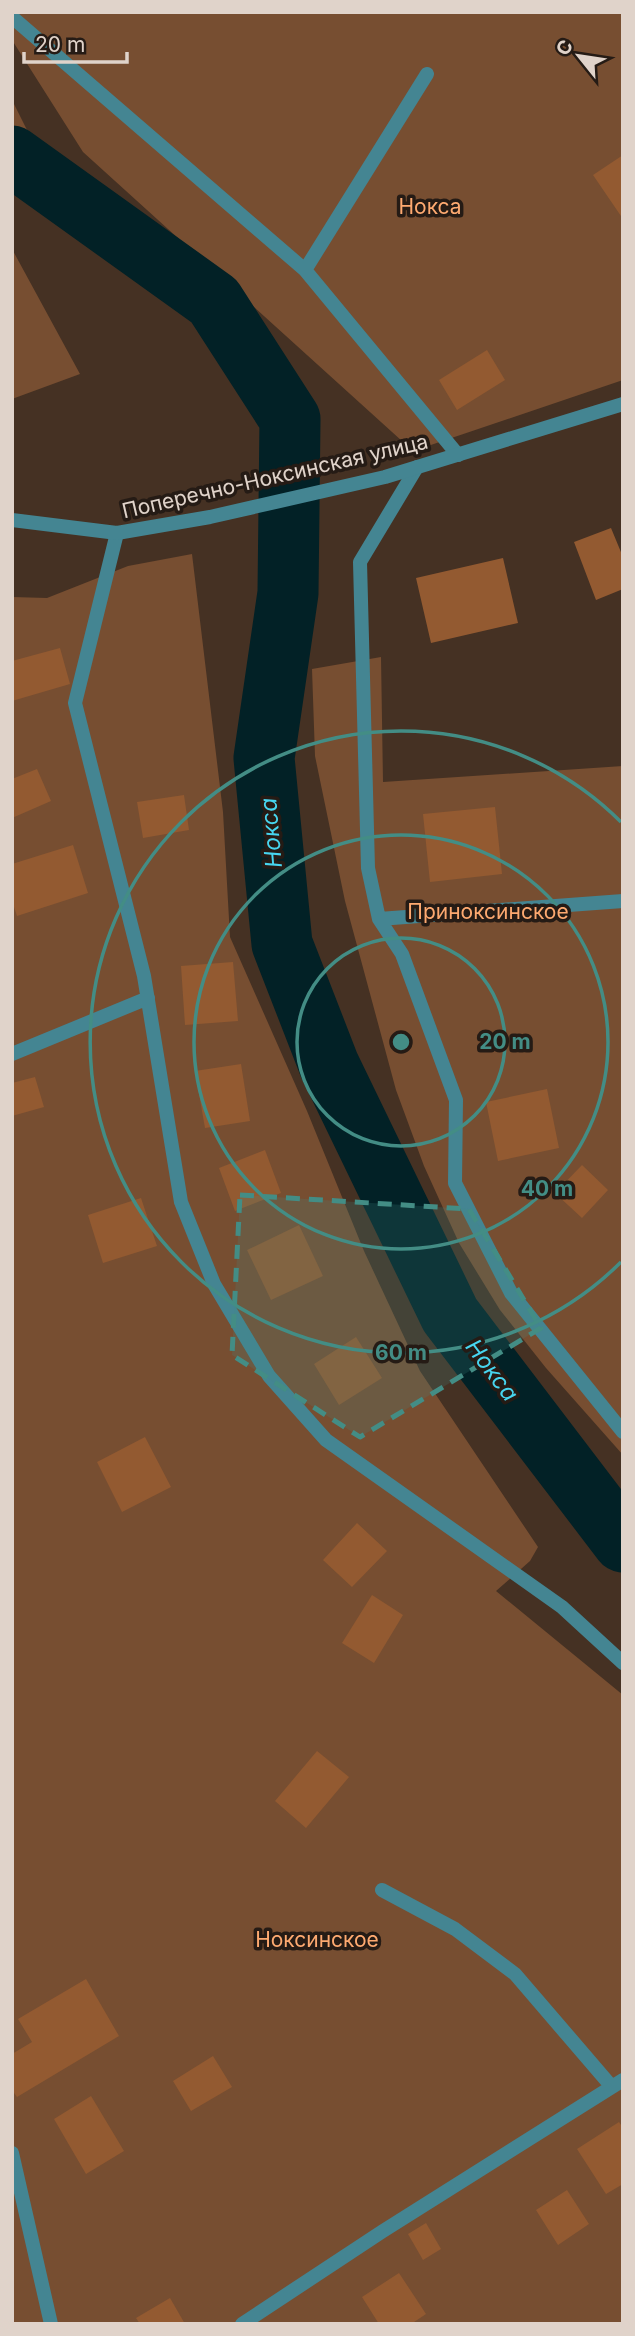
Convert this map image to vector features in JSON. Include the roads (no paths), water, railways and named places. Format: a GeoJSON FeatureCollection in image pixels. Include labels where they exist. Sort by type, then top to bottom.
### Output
{"type":"FeatureCollection","features":[{"type":"Feature","properties":{"kind":"street"},"geometry":{"type":"LineString","coordinates":[[12,17],[305,271],[458,455]]}},
{"type":"Feature","properties":{"kind":"street"},"geometry":{"type":"LineString","coordinates":[[305,271],[427,74]]}},
{"type":"Feature","properties":{"kind":"street","name":"Поперечно-Ноксинская улица"},"geometry":{"type":"LineString","coordinates":[[12,520],[117,533],[210,517],[385,477],[623,404]]}},
{"type":"Feature","properties":{"kind":"street"},"geometry":{"type":"LineString","coordinates":[[417,467],[360,562],[368,868],[379,919],[402,954],[456,1100],[455,1183],[511,1293],[623,1432]]}},
{"type":"Feature","properties":{"kind":"street"},"geometry":{"type":"LineString","coordinates":[[117,533],[75,703],[144,976],[181,1202],[214,1284],[269,1376],[326,1440],[562,1607],[623,1663]]}},
{"type":"Feature","properties":{"kind":"street"},"geometry":{"type":"LineString","coordinates":[[379,919],[623,901]]}},
{"type":"Feature","properties":{"kind":"street"},"geometry":{"type":"LineString","coordinates":[[12,1054],[148,998]]}},
{"type":"Feature","properties":{"kind":"street"},"geometry":{"type":"LineString","coordinates":[[242,2324],[617,2083],[514,1974],[455,1929],[382,1890]]}},
{"type":"Feature","properties":{"kind":"street"},"geometry":{"type":"LineString","coordinates":[[12,2153],[51,2324]]}},
{"type":"Feature","properties":{"kind":"waterway","name":"Нокса"},"geometry":{"type":"LineString","coordinates":[[12,156],[214,301],[290,419],[288,593],[264,758],[282,944],[329,1065],[450,1315],[623,1542]]}},
{"type":"Feature","properties":{"kind":"park label","name":"Приноксинское"},"geometry":{"type":"Point","coordinates":[488,911]}},
{"type":"Feature","properties":{"kind":"park label","name":"Ноксинское"},"geometry":{"type":"Point","coordinates":[317,1939]}}]}
